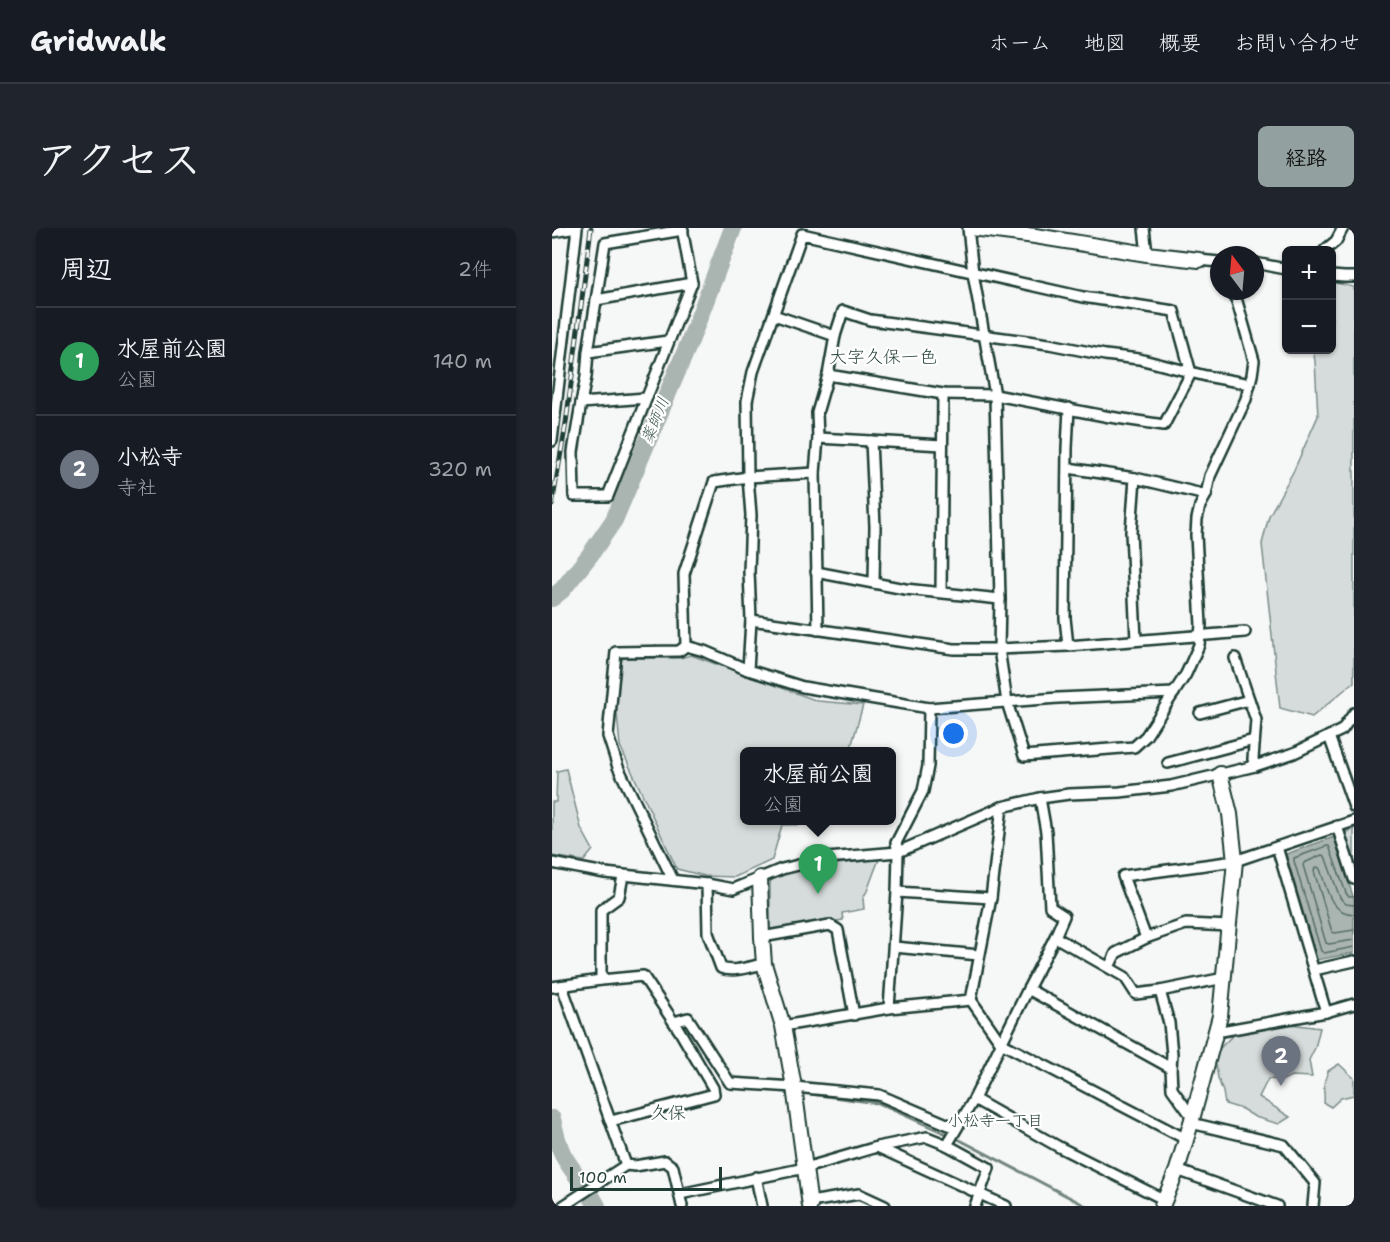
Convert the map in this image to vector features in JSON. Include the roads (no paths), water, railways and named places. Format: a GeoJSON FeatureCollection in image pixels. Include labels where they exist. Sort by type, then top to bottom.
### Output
{"type":"FeatureCollection","features":[{"type":"Feature","properties":{"kind":"street"},"geometry":{"type":"LineString","coordinates":[[552,232],[577,228],[556,372],[552,441]]}},
{"type":"Feature","properties":{"kind":"street"},"geometry":{"type":"LineString","coordinates":[[1210,261],[970,228],[973,273],[995,395],[999,649],[1006,702],[1024,756],[1134,747],[1146,736],[1194,659],[1200,635],[1197,519],[1210,476],[1246,399],[1254,361],[1237,300]]}},
{"type":"Feature","properties":{"kind":"street"},"geometry":{"type":"LineString","coordinates":[[1144,228],[1147,254]]}},
{"type":"Feature","properties":{"kind":"street"},"geometry":{"type":"LineString","coordinates":[[1329,246],[1343,228]]}},
{"type":"Feature","properties":{"kind":"street"},"geometry":{"type":"LineString","coordinates":[[682,229],[692,283],[608,496],[574,496],[573,452],[605,243],[682,229]]}},
{"type":"Feature","properties":{"kind":"street"},"geometry":{"type":"LineString","coordinates":[[748,670],[751,620],[749,572],[751,515],[747,401],[753,372],[802,234],[1083,297],[1174,311],[1191,373],[1164,425],[995,395],[944,394],[828,375]]}},
{"type":"Feature","properties":{"kind":"street"},"geometry":{"type":"LineString","coordinates":[[1264,265],[1282,268]]}},
{"type":"Feature","properties":{"kind":"street"},"geometry":{"type":"LineString","coordinates":[[1336,276],[1354,277]]}},
{"type":"Feature","properties":{"kind":"street"},"geometry":{"type":"LineString","coordinates":[[596,300],[692,283]]}},
{"type":"Feature","properties":{"kind":"street"},"geometry":{"type":"LineString","coordinates":[[818,630],[815,474],[818,438],[817,413],[843,311],[870,320],[1049,344],[1139,359],[1191,373],[1250,384]]}},
{"type":"Feature","properties":{"kind":"street"},"geometry":{"type":"LineString","coordinates":[[774,315],[835,336]]}},
{"type":"Feature","properties":{"kind":"street"},"geometry":{"type":"LineString","coordinates":[[588,352],[668,341]]}},
{"type":"Feature","properties":{"kind":"street"},"geometry":{"type":"LineString","coordinates":[[940,592],[944,394]]}},
{"type":"Feature","properties":{"kind":"street"},"geometry":{"type":"LineString","coordinates":[[581,404],[646,398]]}},
{"type":"Feature","properties":{"kind":"street"},"geometry":{"type":"LineString","coordinates":[[1068,646],[1065,618],[1069,408]]}},
{"type":"Feature","properties":{"kind":"street"},"geometry":{"type":"LineString","coordinates":[[818,438],[942,445]]}},
{"type":"Feature","properties":{"kind":"street"},"geometry":{"type":"LineString","coordinates":[[871,441],[875,526],[874,582]]}},
{"type":"Feature","properties":{"kind":"street"},"geometry":{"type":"LineString","coordinates":[[1068,468],[1135,478],[1206,495]]}},
{"type":"Feature","properties":{"kind":"street"},"geometry":{"type":"LineString","coordinates":[[686,646],[684,574],[714,482],[748,477],[815,474]]}},
{"type":"Feature","properties":{"kind":"street"},"geometry":{"type":"LineString","coordinates":[[1135,478],[1131,532],[1136,640]]}},
{"type":"Feature","properties":{"kind":"street"},"geometry":{"type":"LineString","coordinates":[[816,572],[905,589],[1000,599]]}},
{"type":"Feature","properties":{"kind":"street"},"geometry":{"type":"LineString","coordinates":[[751,620],[954,649],[1068,646],[1245,632]]}},
{"type":"Feature","properties":{"kind":"street"},"geometry":{"type":"LineString","coordinates":[[686,646],[704,651],[748,670],[803,687],[929,708],[1058,698],[1174,693]]}},
{"type":"Feature","properties":{"kind":"street"},"geometry":{"type":"LineString","coordinates":[[674,880],[618,767],[608,736],[616,652],[679,651],[686,646]]}},
{"type":"Feature","properties":{"kind":"street"},"geometry":{"type":"LineString","coordinates":[[1235,658],[1256,720],[1253,759],[1255,766]]}},
{"type":"Feature","properties":{"kind":"street"},"geometry":{"type":"LineString","coordinates":[[1200,713],[1249,700]]}},
{"type":"Feature","properties":{"kind":"street"},"geometry":{"type":"LineString","coordinates":[[889,1008],[897,892],[898,852],[896,843],[923,791],[928,766],[929,708]]}},
{"type":"Feature","properties":{"kind":"street"},"geometry":{"type":"LineString","coordinates":[[552,863],[623,876],[674,880],[733,889],[782,869],[827,858],[898,852],[1002,807],[1040,798],[1171,786],[1255,766],[1294,753],[1342,730],[1354,713]]}},
{"type":"Feature","properties":{"kind":"street"},"geometry":{"type":"LineString","coordinates":[[1329,736],[1354,807]]}},
{"type":"Feature","properties":{"kind":"street"},"geometry":{"type":"LineString","coordinates":[[1168,763],[1254,740]]}},
{"type":"Feature","properties":{"kind":"street"},"geometry":{"type":"LineString","coordinates":[[974,1099],[1163,1203],[1177,1170],[1220,1016],[1235,861],[1230,814],[1221,774]]}},
{"type":"Feature","properties":{"kind":"street"},"geometry":{"type":"LineString","coordinates":[[947,1145],[974,1099],[1064,916],[1050,907],[1046,832],[1040,798]]}},
{"type":"Feature","properties":{"kind":"street"},"geometry":{"type":"LineString","coordinates":[[1002,807],[991,898],[971,1000],[1001,1043],[1186,1139]]}},
{"type":"Feature","properties":{"kind":"street"},"geometry":{"type":"LineString","coordinates":[[1146,938],[1123,876],[1235,861],[1354,821]]}},
{"type":"Feature","properties":{"kind":"street"},"geometry":{"type":"LineString","coordinates":[[1337,826],[1354,879]]}},
{"type":"Feature","properties":{"kind":"street"},"geometry":{"type":"LineString","coordinates":[[1277,847],[1326,1012]]}},
{"type":"Feature","properties":{"kind":"street"},"geometry":{"type":"LineString","coordinates":[[601,980],[601,910],[619,897],[623,876]]}},
{"type":"Feature","properties":{"kind":"street"},"geometry":{"type":"LineString","coordinates":[[760,878],[764,964],[783,1026],[794,1086],[810,1204],[859,1194],[864,1202],[885,1206]]}},
{"type":"Feature","properties":{"kind":"street"},"geometry":{"type":"LineString","coordinates":[[707,884],[708,933],[721,968],[733,970],[764,964]]}},
{"type":"Feature","properties":{"kind":"street"},"geometry":{"type":"LineString","coordinates":[[897,892],[991,898]]}},
{"type":"Feature","properties":{"kind":"street"},"geometry":{"type":"LineString","coordinates":[[1108,967],[1116,953],[1146,938],[1186,924],[1230,926]]}},
{"type":"Feature","properties":{"kind":"street"},"geometry":{"type":"LineString","coordinates":[[762,937],[830,925],[838,930],[854,1015]]}},
{"type":"Feature","properties":{"kind":"street"},"geometry":{"type":"LineString","coordinates":[[1055,937],[1125,977],[1136,994],[1224,978]]}},
{"type":"Feature","properties":{"kind":"street"},"geometry":{"type":"LineString","coordinates":[[894,947],[980,955]]}},
{"type":"Feature","properties":{"kind":"street"},"geometry":{"type":"LineString","coordinates":[[1314,970],[1354,961]]}},
{"type":"Feature","properties":{"kind":"street"},"geometry":{"type":"LineString","coordinates":[[611,1121],[714,1094],[713,1088],[674,1022],[643,976],[557,987],[611,1121],[626,1165]]}},
{"type":"Feature","properties":{"kind":"street"},"geometry":{"type":"LineString","coordinates":[[1028,989],[1171,1068]]}},
{"type":"Feature","properties":{"kind":"street"},"geometry":{"type":"LineString","coordinates":[[1160,991],[1169,1023],[1172,1089],[1192,1120],[1284,1145],[1315,1183],[1312,1206]]}},
{"type":"Feature","properties":{"kind":"street"},"geometry":{"type":"LineString","coordinates":[[783,1026],[889,1008],[971,1000]]}},
{"type":"Feature","properties":{"kind":"street"},"geometry":{"type":"LineString","coordinates":[[1216,1032],[1326,1012],[1354,1004]]}},
{"type":"Feature","properties":{"kind":"street"},"geometry":{"type":"LineString","coordinates":[[674,1022],[688,1018],[730,1083],[794,1086],[879,1095],[956,1128]]}},
{"type":"Feature","properties":{"kind":"street"},"geometry":{"type":"LineString","coordinates":[[680,1194],[805,1168],[877,1147],[927,1137],[989,1168],[975,1206]]}},
{"type":"Feature","properties":{"kind":"street"},"geometry":{"type":"LineString","coordinates":[[877,1147],[1006,1206]]}},
{"type":"Feature","properties":{"kind":"street"},"geometry":{"type":"LineString","coordinates":[[564,1206],[626,1165],[635,1166],[665,1161],[673,1167],[682,1206]]}},
{"type":"Feature","properties":{"kind":"street"},"geometry":{"type":"LineString","coordinates":[[1177,1170],[1278,1206]]}},
{"type":"Feature","properties":{"kind":"street"},"geometry":{"type":"LineString","coordinates":[[756,1177],[762,1206]]}},
{"type":"Feature","properties":{"kind":"water"},"geometry":{"type":"Polygon","coordinates":[[[1334,837],[1354,899],[1354,953],[1317,960],[1286,854],[1334,837]]]}},
{"type":"Feature","properties":{"kind":"waterway","name":"薬師川"},"geometry":{"type":"LineString","coordinates":[[552,598],[562,590],[590,555],[614,520],[690,341],[733,228]]}},
{"type":"Feature","properties":{"kind":"waterway"},"geometry":{"type":"LineString","coordinates":[[811,1094],[877,1103],[875,1102],[960,1140],[1086,1206]]}},
{"type":"Feature","properties":{"kind":"waterway","name":"薬師川"},"geometry":{"type":"LineString","coordinates":[[552,1119],[563,1155],[597,1206]]}},
{"type":"Feature","properties":{"kind":"railway"},"geometry":{"type":"LineString","coordinates":[[552,505],[566,423],[591,228]]}},
{"type":"Feature","properties":{"kind":"place","name":"水屋前公園"},"geometry":{"type":"Point","coordinates":[818,894]}},
{"type":"Feature","properties":{"kind":"place","name":"小松寺"},"geometry":{"type":"Point","coordinates":[1281,1086]}},
{"type":"Feature","properties":{"kind":"district","name":"大字久保一色"},"geometry":{"type":"Point","coordinates":[883,357]}},
{"type":"Feature","properties":{"kind":"district","name":"久保"},"geometry":{"type":"Point","coordinates":[668,1113]}},
{"type":"Feature","properties":{"kind":"district","name":"小松寺一丁目"},"geometry":{"type":"Point","coordinates":[995,1120]}}]}
